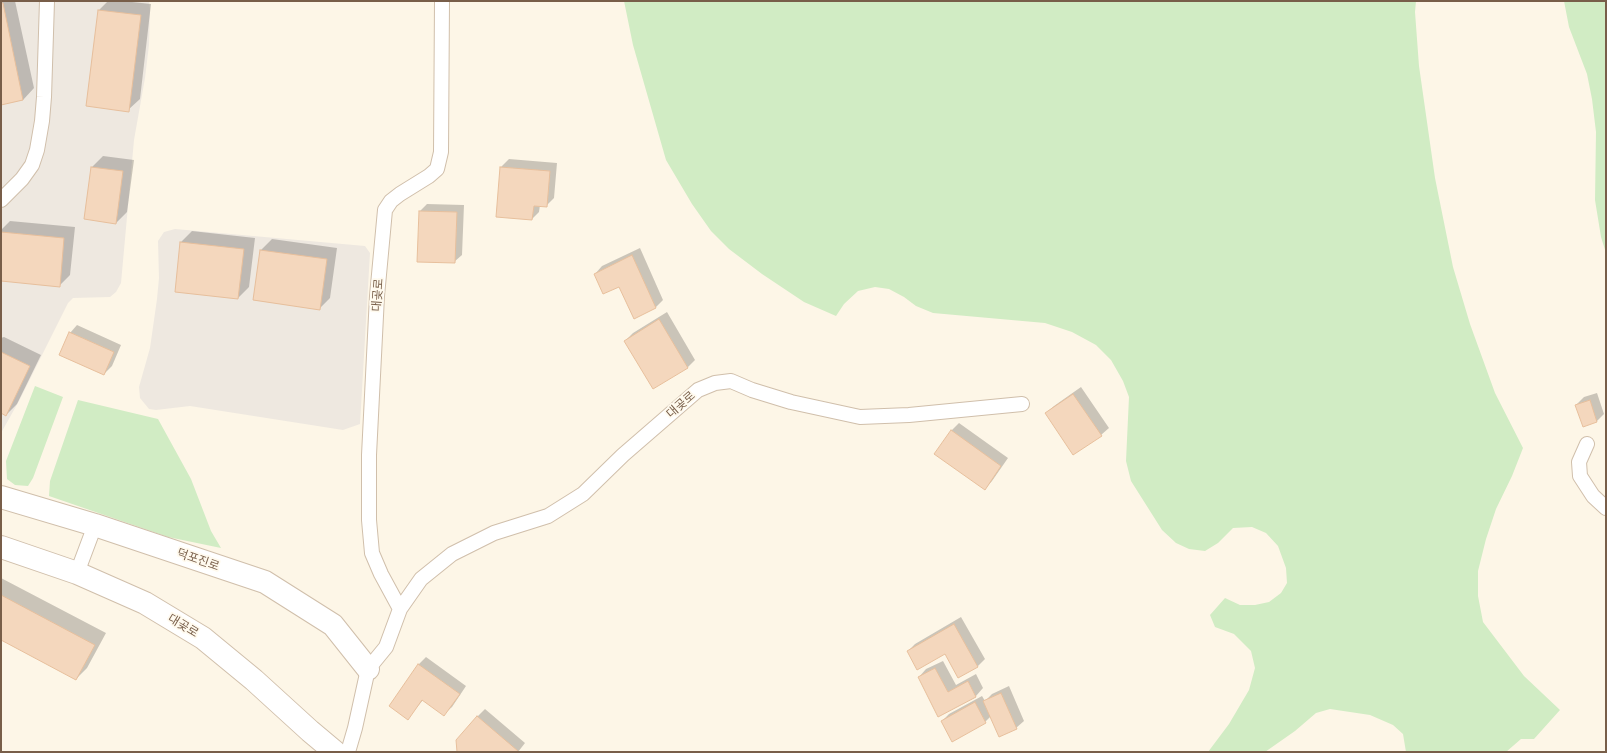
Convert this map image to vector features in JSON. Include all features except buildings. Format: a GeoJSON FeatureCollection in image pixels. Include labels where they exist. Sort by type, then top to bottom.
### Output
{"type":"FeatureCollection","features":[{"type":"Feature","properties":{"kind":"street","name":"덕포진로"},"geometry":{"type":"LineString","coordinates":[[1,497],[95,525],[265,582],[333,625],[368,669]]}},
{"type":"Feature","properties":{"kind":"street","name":"대곶로"},"geometry":{"type":"LineString","coordinates":[[1,548],[77,573],[145,603],[203,638],[254,680],[335,752]]}},
{"type":"Feature","properties":{"kind":"lane"},"geometry":{"type":"LineString","coordinates":[[1,200],[22,179],[32,165],[37,150],[43,109],[47,1]]}},
{"type":"Feature","properties":{"kind":"lane","name":"대곶로"},"geometry":{"type":"LineString","coordinates":[[400,609],[381,574],[372,553],[370,520],[370,455],[377,296],[385,210],[391,201],[437,169],[441,152],[442,1]]}},
{"type":"Feature","properties":{"kind":"lane","name":"대곶로"},"geometry":{"type":"LineString","coordinates":[[348,752],[368,669],[386,647],[400,609],[421,579],[452,554],[494,533],[548,516],[583,494],[623,456],[698,390],[715,383],[731,381],[752,390],[791,402],[860,417],[909,415],[1022,404]]}},
{"type":"Feature","properties":{"kind":"lane"},"geometry":{"type":"LineString","coordinates":[[1587,444],[1579,462],[1580,476],[1593,496],[1606,508]]}},
{"type":"Feature","properties":{"kind":"lane"},"geometry":{"type":"LineString","coordinates":[[77,573],[95,525]]}},
{"type":"Feature","properties":{"kind":"shaded area"},"geometry":{"type":"Polygon","coordinates":[[[1,1],[149,1],[150,9],[149,45],[134,140],[121,283],[116,292],[110,297],[73,298],[68,303],[19,401],[1,433],[1,1]]]}},
{"type":"Feature","properties":{"kind":"shaded area"},"geometry":{"type":"Polygon","coordinates":[[[175,229],[365,246],[370,253],[360,424],[343,430],[190,406],[156,410],[149,409],[140,398],[139,387],[150,348],[157,299],[159,278],[158,241],[164,232],[175,229]]]}},
{"type":"Feature","properties":{"kind":"green space"},"geometry":{"type":"Polygon","coordinates":[[[624,1],[1416,1],[1415,12],[1419,66],[1435,178],[1453,267],[1470,324],[1495,393],[1523,448],[1512,476],[1496,509],[1486,539],[1478,571],[1478,596],[1483,622],[1524,676],[1560,710],[1534,739],[1521,739],[1506,752],[1406,752],[1403,734],[1393,725],[1370,715],[1330,709],[1316,713],[1295,731],[1265,752],[1208,752],[1229,724],[1249,690],[1255,668],[1251,651],[1234,634],[1215,627],[1210,615],[1225,598],[1240,605],[1255,605],[1269,602],[1281,593],[1287,583],[1286,568],[1278,546],[1266,533],[1252,527],[1233,528],[1218,543],[1205,551],[1189,549],[1176,543],[1162,530],[1131,481],[1126,461],[1129,397],[1123,381],[1111,360],[1096,345],[1072,332],[1045,323],[933,313],[916,306],[904,297],[889,289],[875,287],[858,291],[844,304],[836,316],[804,302],[762,274],[729,249],[711,231],[692,204],[666,160],[633,45],[624,1]]]}},
{"type":"Feature","properties":{"kind":"green space"},"geometry":{"type":"Polygon","coordinates":[[[1564,1],[1606,1],[1606,253],[1601,237],[1595,200],[1596,132],[1592,99],[1587,74],[1569,27],[1564,1]]]}},
{"type":"Feature","properties":{"kind":"green space"},"geometry":{"type":"Polygon","coordinates":[[[35,386],[63,397],[33,478],[28,486],[15,485],[7,479],[6,461],[35,386]]]}},
{"type":"Feature","properties":{"kind":"green space"},"geometry":{"type":"Polygon","coordinates":[[[78,400],[158,419],[191,479],[211,531],[221,548],[168,537],[49,496],[50,481],[78,400]]]}}]}
